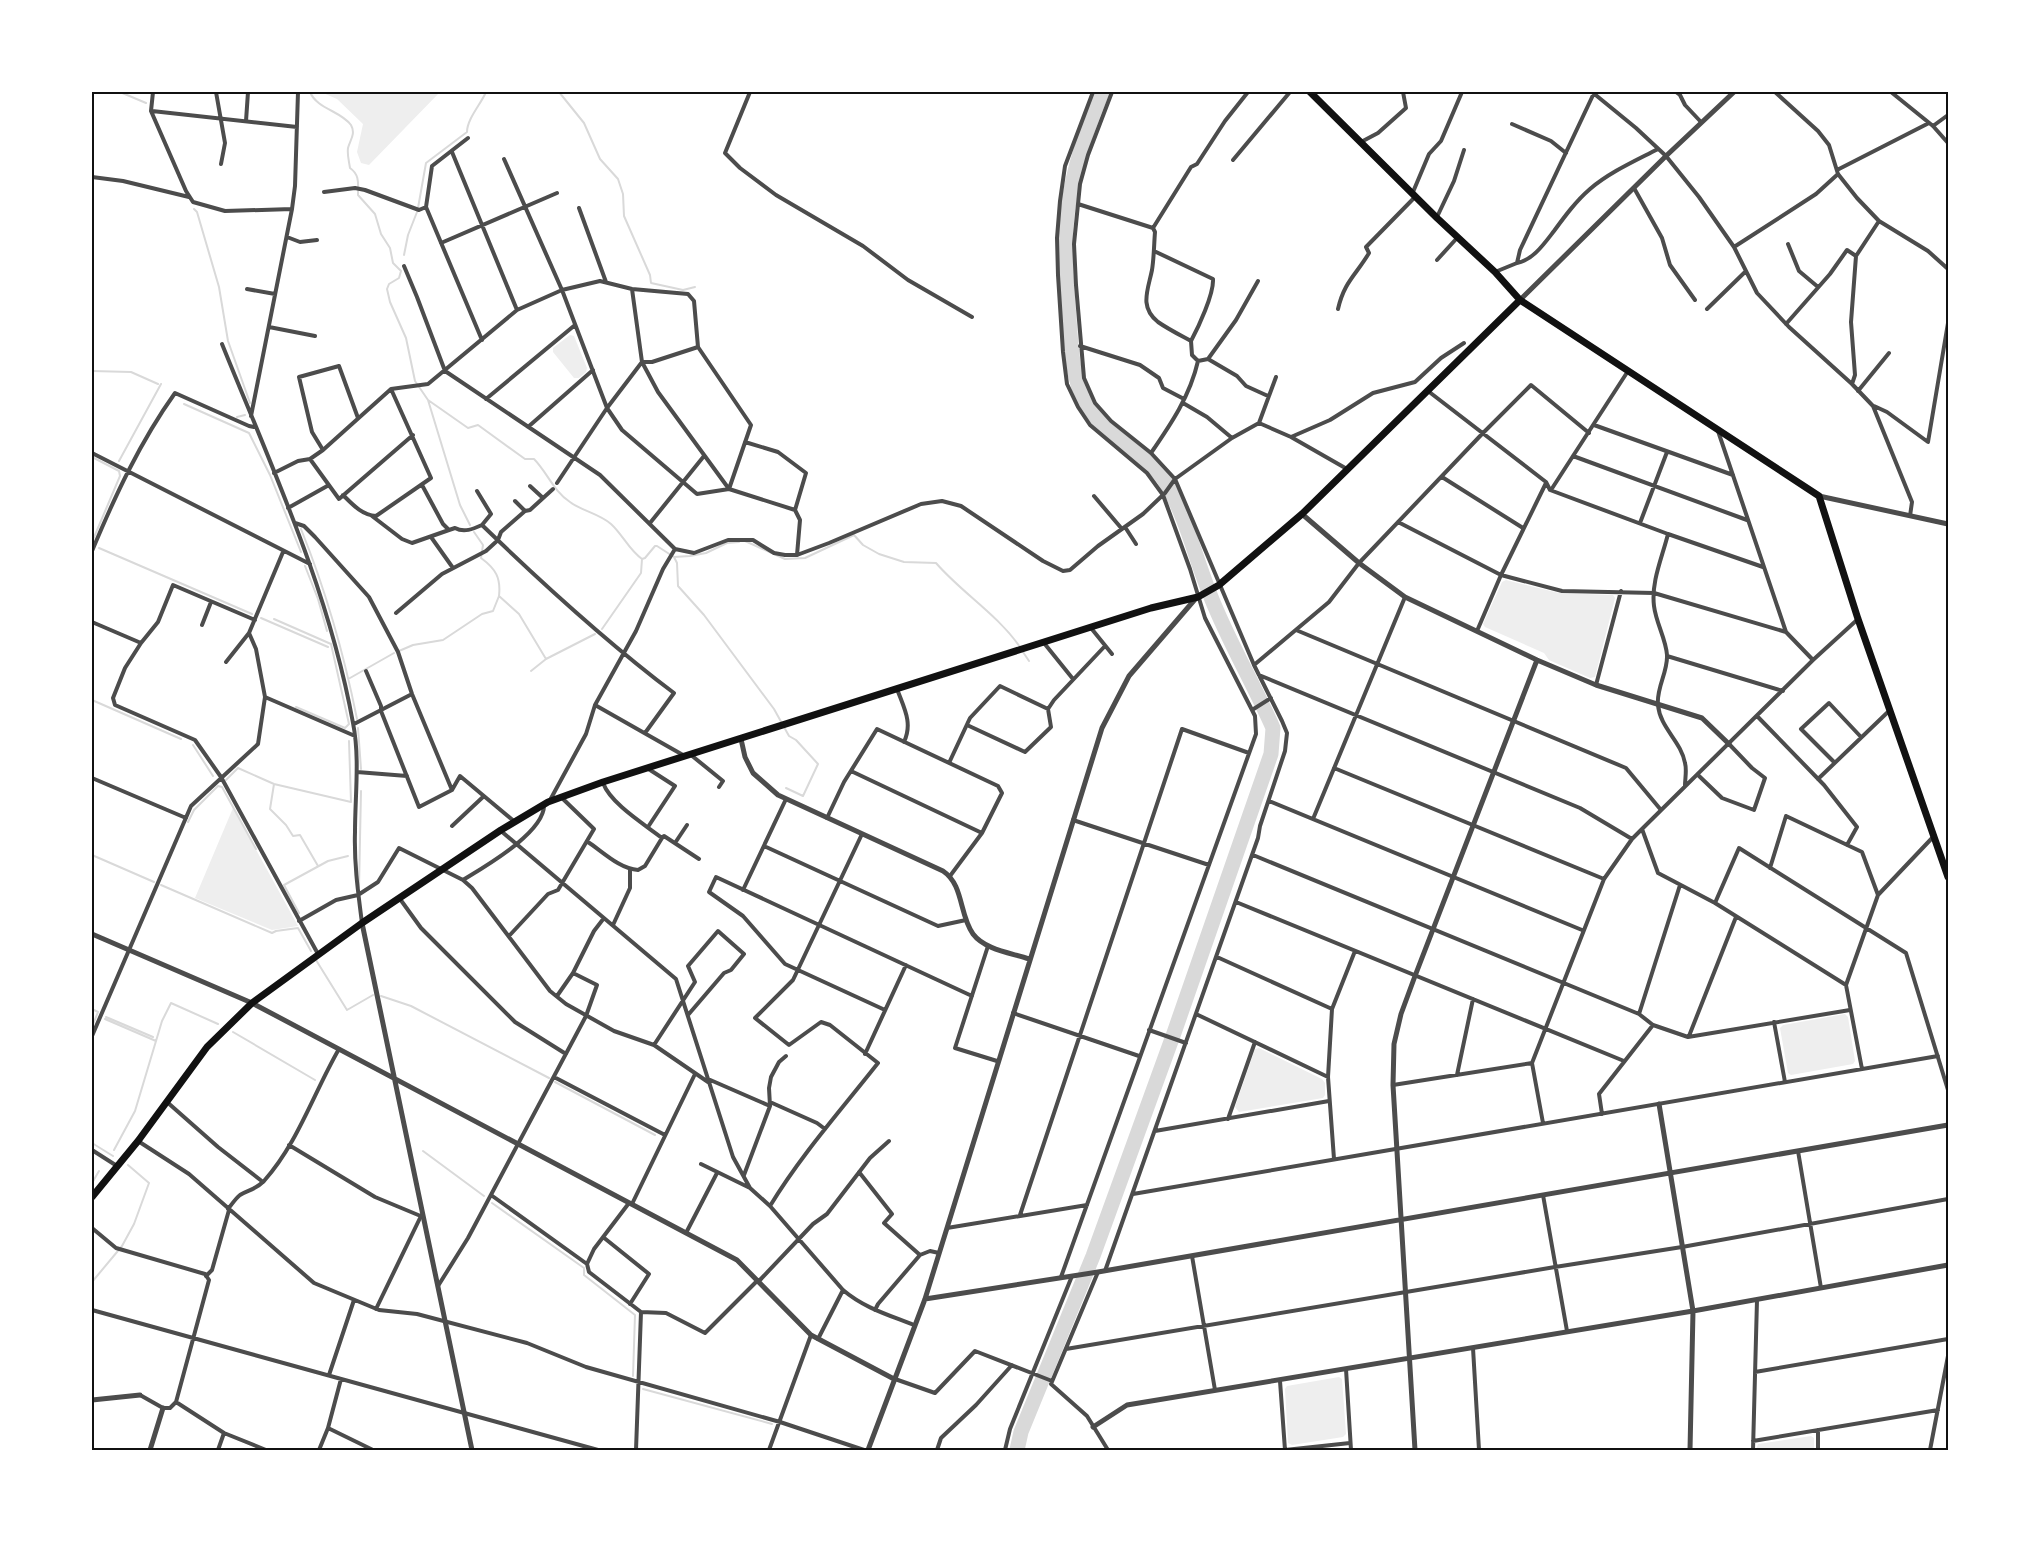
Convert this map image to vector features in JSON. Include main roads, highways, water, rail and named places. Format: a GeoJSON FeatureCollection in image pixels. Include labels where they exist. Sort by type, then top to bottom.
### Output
{"type":"FeatureCollection","features":[{"type":"Feature","properties":{"kind":"main road"},"geometry":{"type":"LineString","coordinates":[[1310,92],[1457,238],[1495,272],[1520,300],[1819,496],[1858,619],[1948,877]]}},
{"type":"Feature","properties":{"kind":"main road"},"geometry":{"type":"LineString","coordinates":[[92,1197],[138,1141],[207,1047],[252,1003],[362,923],[501,830],[546,803],[603,782],[1151,608],[1197,597],[1219,585],[1302,514],[1520,300]]}},
{"type":"Feature","properties":{"kind":"waterway"},"geometry":{"type":"LineString","coordinates":[[120,92],[146,103]]}},
{"type":"Feature","properties":{"kind":"waterway"},"geometry":{"type":"LineString","coordinates":[[310,92],[313,98],[351,125],[353,134],[348,148],[350,168],[357,177],[358,195],[375,214],[381,234],[390,248],[393,263],[401,271],[399,278],[389,284],[387,289],[390,302],[406,338],[415,381],[428,400],[468,428],[478,425],[525,459],[534,459],[564,498],[611,524],[642,559],[655,546],[674,557],[706,553],[727,543],[739,542]]}},
{"type":"Feature","properties":{"kind":"waterway"},"geometry":{"type":"LineString","coordinates":[[418,208],[426,163],[467,132],[472,117],[486,92]]}},
{"type":"Feature","properties":{"kind":"waterway"},"geometry":{"type":"LineString","coordinates":[[559,92],[584,123],[600,159],[618,179],[623,194],[624,216],[650,275],[651,283],[683,290],[695,287]]}},
{"type":"Feature","properties":{"kind":"waterway"},"geometry":{"type":"LineString","coordinates":[[1017,1450],[1021,1432],[1093,1256],[1174,1033],[1271,754],[1273,728],[1216,609],[1182,516],[1168,486],[1149,463],[1093,415],[1077,382],[1070,329],[1066,227],[1070,192],[1078,158],[1102,92]]}},
{"type":"Feature","properties":{"kind":"waterway"},"geometry":{"type":"LineString","coordinates":[[194,209],[197,212],[219,287],[228,341],[250,403]]}},
{"type":"Feature","properties":{"kind":"waterway"},"geometry":{"type":"LineString","coordinates":[[404,255],[408,235],[417,212]]}},
{"type":"Feature","properties":{"kind":"waterway"},"geometry":{"type":"LineString","coordinates":[[92,371],[131,372],[158,384]]}},
{"type":"Feature","properties":{"kind":"waterway"},"geometry":{"type":"LineString","coordinates":[[119,461],[161,384]]}},
{"type":"Feature","properties":{"kind":"waterway"},"geometry":{"type":"LineString","coordinates":[[428,400],[460,505],[470,525]]}},
{"type":"Feature","properties":{"kind":"waterway"},"geometry":{"type":"LineString","coordinates":[[184,404],[249,433],[270,475],[301,552]]}},
{"type":"Feature","properties":{"kind":"waterway"},"geometry":{"type":"LineString","coordinates":[[237,417],[245,415]]}},
{"type":"Feature","properties":{"kind":"waterway"},"geometry":{"type":"LineString","coordinates":[[92,457],[119,471],[120,476],[92,542]]}},
{"type":"Feature","properties":{"kind":"waterway"},"geometry":{"type":"LineString","coordinates":[[301,529],[334,623],[357,719]]}},
{"type":"Feature","properties":{"kind":"waterway"},"geometry":{"type":"LineString","coordinates":[[474,532],[483,545],[481,558],[496,574],[499,596],[519,614],[546,659]]}},
{"type":"Feature","properties":{"kind":"waterway"},"geometry":{"type":"LineString","coordinates":[[745,541],[785,559],[805,558],[854,535],[863,545],[879,554],[904,562],[936,563],[1001,624],[1020,647]]}},
{"type":"Feature","properties":{"kind":"waterway"},"geometry":{"type":"LineString","coordinates":[[99,548],[252,614]]}},
{"type":"Feature","properties":{"kind":"waterway"},"geometry":{"type":"LineString","coordinates":[[674,557],[677,563],[678,586],[704,615],[774,709],[789,736],[796,740],[818,764],[803,796],[786,788]]}},
{"type":"Feature","properties":{"kind":"waterway"},"geometry":{"type":"LineString","coordinates":[[602,629],[641,573],[642,559]]}},
{"type":"Feature","properties":{"kind":"waterway"},"geometry":{"type":"LineString","coordinates":[[305,566],[327,631]]}},
{"type":"Feature","properties":{"kind":"waterway"},"geometry":{"type":"LineString","coordinates":[[399,651],[413,645],[443,640],[482,614],[493,611],[499,596]]}},
{"type":"Feature","properties":{"kind":"waterway"},"geometry":{"type":"LineString","coordinates":[[261,618],[328,647]]}},
{"type":"Feature","properties":{"kind":"waterway"},"geometry":{"type":"LineString","coordinates":[[274,619],[331,644],[349,724],[345,728],[296,707]]}},
{"type":"Feature","properties":{"kind":"waterway"},"geometry":{"type":"LineString","coordinates":[[531,671],[546,659],[595,634]]}},
{"type":"Feature","properties":{"kind":"waterway"},"geometry":{"type":"LineString","coordinates":[[1023,652],[1029,661]]}},
{"type":"Feature","properties":{"kind":"waterway"},"geometry":{"type":"LineString","coordinates":[[350,678],[394,653]]}},
{"type":"Feature","properties":{"kind":"waterway"},"geometry":{"type":"LineString","coordinates":[[92,700],[181,739]]}},
{"type":"Feature","properties":{"kind":"waterway"},"geometry":{"type":"LineString","coordinates":[[358,728],[361,769]]}},
{"type":"Feature","properties":{"kind":"waterway"},"geometry":{"type":"LineString","coordinates":[[226,780],[238,768],[274,784],[351,802],[349,741]]}},
{"type":"Feature","properties":{"kind":"waterway"},"geometry":{"type":"LineString","coordinates":[[193,745],[213,776]]}},
{"type":"Feature","properties":{"kind":"waterway"},"geometry":{"type":"LineString","coordinates":[[274,784],[270,809],[286,825],[293,836],[300,835],[318,866]]}},
{"type":"Feature","properties":{"kind":"waterway"},"geometry":{"type":"LineString","coordinates":[[188,822],[194,810],[218,786],[222,787],[256,849]]}},
{"type":"Feature","properties":{"kind":"waterway"},"geometry":{"type":"LineString","coordinates":[[359,887],[361,791]]}},
{"type":"Feature","properties":{"kind":"waterway"},"geometry":{"type":"LineString","coordinates":[[92,855],[154,882]]}},
{"type":"Feature","properties":{"kind":"waterway"},"geometry":{"type":"LineString","coordinates":[[299,913],[284,885],[328,861],[348,856]]}},
{"type":"Feature","properties":{"kind":"waterway"},"geometry":{"type":"LineString","coordinates":[[161,885],[272,933],[298,928],[311,951]]}},
{"type":"Feature","properties":{"kind":"waterway"},"geometry":{"type":"LineString","coordinates":[[316,960],[347,1010],[373,995]]}},
{"type":"Feature","properties":{"kind":"waterway"},"geometry":{"type":"LineString","coordinates":[[381,996],[411,1006],[549,1078]]}},
{"type":"Feature","properties":{"kind":"waterway"},"geometry":{"type":"LineString","coordinates":[[114,1150],[135,1111],[162,1021],[171,1003],[218,1024]]}},
{"type":"Feature","properties":{"kind":"waterway"},"geometry":{"type":"LineString","coordinates":[[92,1009],[98,1012],[92,1027]]}},
{"type":"Feature","properties":{"kind":"waterway"},"geometry":{"type":"LineString","coordinates":[[106,1017],[153,1037]]}},
{"type":"Feature","properties":{"kind":"waterway"},"geometry":{"type":"LineString","coordinates":[[105,1019],[156,1041]]}},
{"type":"Feature","properties":{"kind":"waterway"},"geometry":{"type":"LineString","coordinates":[[233,1032],[315,1080]]}},
{"type":"Feature","properties":{"kind":"waterway"},"geometry":{"type":"LineString","coordinates":[[555,1082],[655,1135]]}},
{"type":"Feature","properties":{"kind":"waterway"},"geometry":{"type":"LineString","coordinates":[[92,1143],[113,1156]]}},
{"type":"Feature","properties":{"kind":"waterway"},"geometry":{"type":"LineString","coordinates":[[423,1151],[484,1196]]}},
{"type":"Feature","properties":{"kind":"waterway"},"geometry":{"type":"LineString","coordinates":[[92,1282],[122,1246],[134,1224],[149,1183],[128,1165]]}},
{"type":"Feature","properties":{"kind":"waterway"},"geometry":{"type":"LineString","coordinates":[[92,1183],[99,1171]]}},
{"type":"Feature","properties":{"kind":"waterway"},"geometry":{"type":"LineString","coordinates":[[492,1203],[584,1268],[584,1275],[635,1315],[633,1376]]}},
{"type":"Feature","properties":{"kind":"waterway"},"geometry":{"type":"LineString","coordinates":[[643,1389],[772,1424]]}}]}
